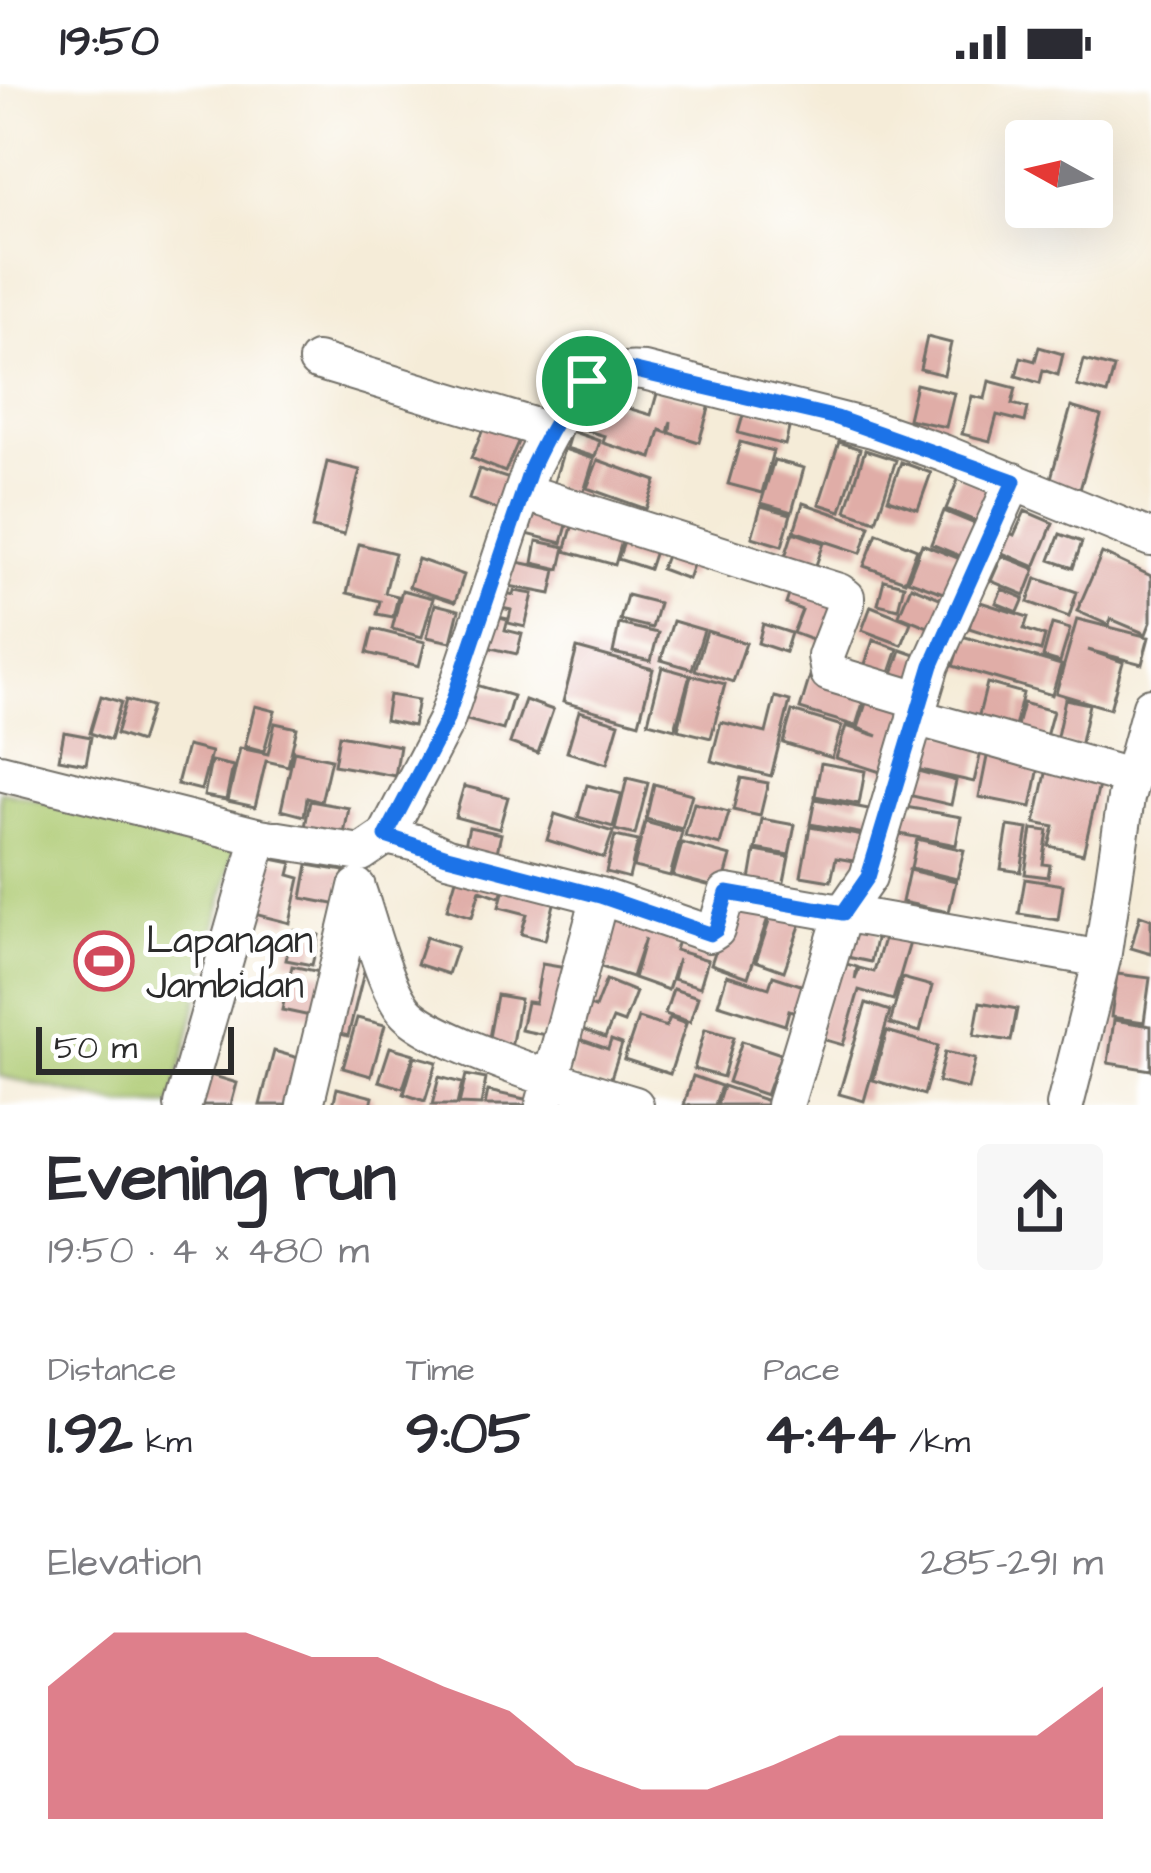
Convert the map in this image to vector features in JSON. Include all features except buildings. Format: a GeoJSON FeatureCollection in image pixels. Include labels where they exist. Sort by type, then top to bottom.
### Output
{"type":"FeatureCollection","features":[{"type":"Feature","properties":{"kind":"street"},"geometry":{"type":"LineString","coordinates":[[317,361],[549,431]]}},
{"type":"Feature","properties":{"kind":"street"},"geometry":{"type":"LineString","coordinates":[[305,1105],[368,859],[446,721],[523,492],[549,431],[587,381],[627,369],[837,418],[1014,481],[1151,538]]}},
{"type":"Feature","properties":{"kind":"street"},"geometry":{"type":"LineString","coordinates":[[784,1105],[843,913],[868,877],[917,708],[944,635],[1014,481]]}},
{"type":"Feature","properties":{"kind":"street"},"geometry":{"type":"LineString","coordinates":[[523,492],[839,592],[846,597],[826,656],[829,673],[917,708],[1130,777]]}},
{"type":"Feature","properties":{"kind":"street"},"geometry":{"type":"LineString","coordinates":[[1065,1105],[1102,958],[1130,777],[1151,706]]}},
{"type":"Feature","properties":{"kind":"street"},"geometry":{"type":"LineString","coordinates":[[0,772],[368,859],[447,856],[600,896],[714,934],[730,878],[843,913],[1102,958]]}},
{"type":"Feature","properties":{"kind":"street"},"geometry":{"type":"LineString","coordinates":[[183,1105],[260,837]]}},
{"type":"Feature","properties":{"kind":"street"},"geometry":{"type":"LineString","coordinates":[[368,859],[396,997],[412,1018],[547,1093],[635,1105]]}},
{"type":"Feature","properties":{"kind":"street"},"geometry":{"type":"LineString","coordinates":[[547,1093],[600,896]]}},
{"type":"Feature","properties":{"kind":"green space","name":"Lapangan Jambidan"},"geometry":{"type":"Polygon","coordinates":[[[0,791],[235,847],[172,1105],[122,1105],[0,1076],[0,791]]]}},
{"type":"Feature","properties":{"kind":"place","name":"Lapangan Jambidan"},"geometry":{"type":"Point","coordinates":[104,961]}},
{"type":"Feature","properties":{"kind":"route"},"geometry":{"type":"LineString","coordinates":[[615,371],[644,371],[855,423],[1014,481],[932,665],[868,877],[843,913],[727,893],[716,930],[710,934],[600,896],[386,836],[446,721],[531,468],[549,431],[587,381],[615,371]]}}]}
